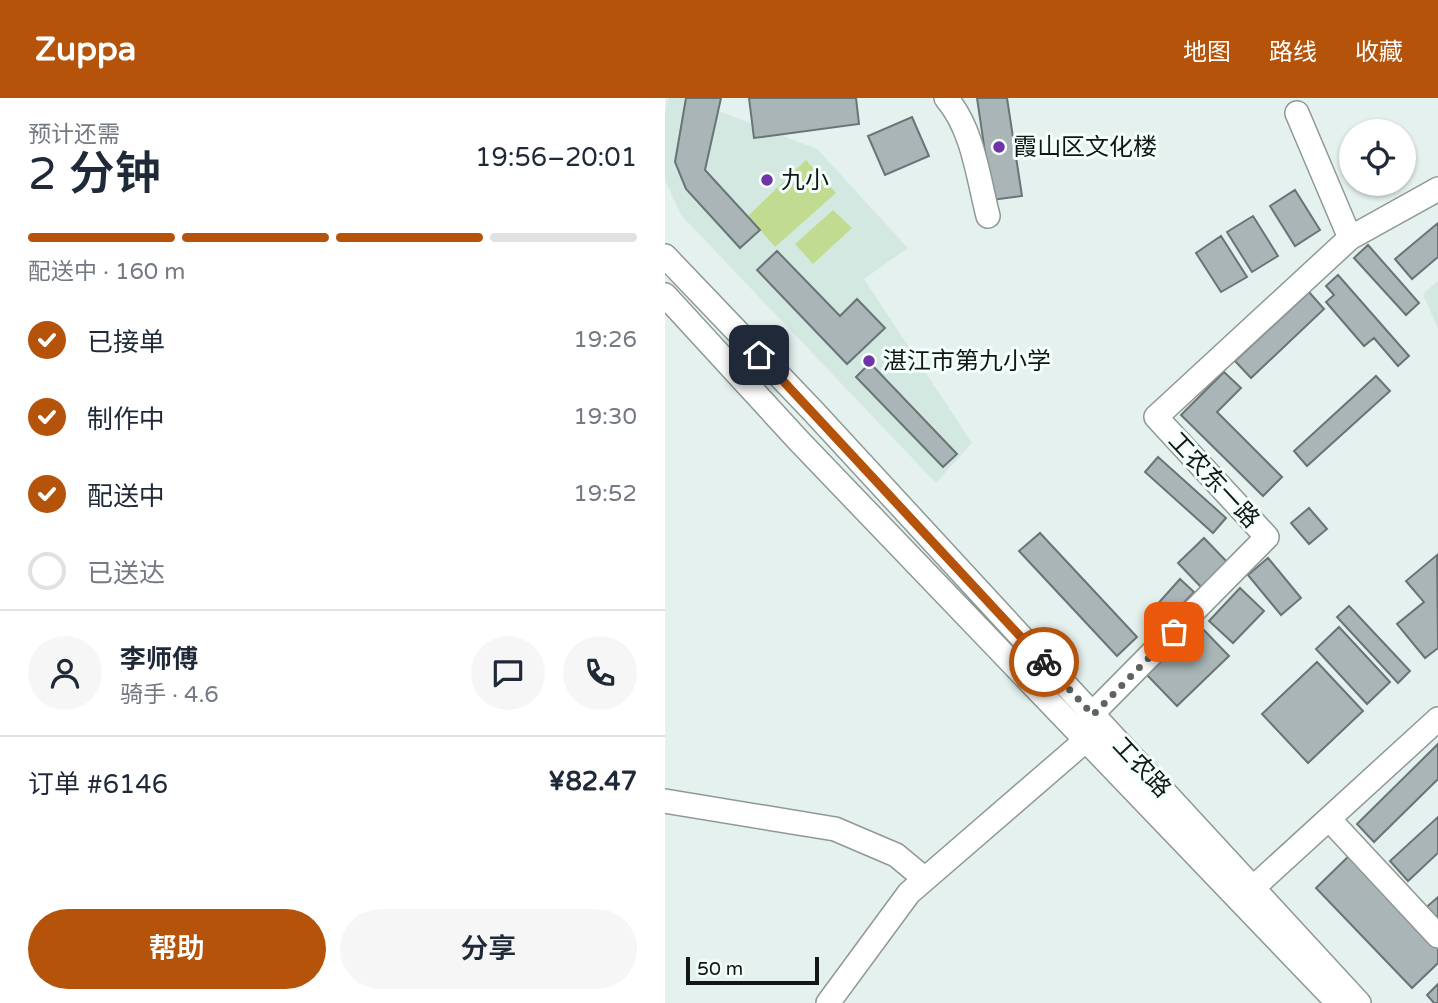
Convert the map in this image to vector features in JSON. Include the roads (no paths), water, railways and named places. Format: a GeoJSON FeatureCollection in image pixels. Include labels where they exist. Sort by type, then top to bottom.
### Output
{"type":"FeatureCollection","features":[{"type":"Feature","properties":{"kind":"street"},"geometry":{"type":"LineString","coordinates":[[946,98],[966,133],[988,216]]}},
{"type":"Feature","properties":{"kind":"street"},"geometry":{"type":"LineString","coordinates":[[1297,113],[1350,238],[1438,189]]}},
{"type":"Feature","properties":{"kind":"street","name":"工农东一路"},"geometry":{"type":"LineString","coordinates":[[1085,728],[1267,537],[1156,418],[1350,238]]}},
{"type":"Feature","properties":{"kind":"street","name":"工农路"},"geometry":{"type":"LineString","coordinates":[[665,256],[813,411],[1085,728],[1338,1003]]}},
{"type":"Feature","properties":{"kind":"street","name":"工农路"},"geometry":{"type":"LineString","coordinates":[[665,295],[799,441],[1085,728],[1253,888],[1359,1003]]}},
{"type":"Feature","properties":{"kind":"street"},"geometry":{"type":"LineString","coordinates":[[1253,888],[1438,719]]}},
{"type":"Feature","properties":{"kind":"street"},"geometry":{"type":"LineString","coordinates":[[828,1003],[909,893],[1085,728]]}},
{"type":"Feature","properties":{"kind":"street"},"geometry":{"type":"LineString","coordinates":[[665,801],[835,829],[896,855],[925,879]]}},
{"type":"Feature","properties":{"kind":"street"},"geometry":{"type":"LineString","coordinates":[[1329,819],[1438,936]]}},
{"type":"Feature","properties":{"kind":"place","name":"霞山区文化楼"},"geometry":{"type":"Point","coordinates":[999,147]}},
{"type":"Feature","properties":{"kind":"place","name":"九小"},"geometry":{"type":"Point","coordinates":[767,180]}},
{"type":"Feature","properties":{"kind":"place","name":"湛江市第九小学"},"geometry":{"type":"Point","coordinates":[869,361]}}]}
